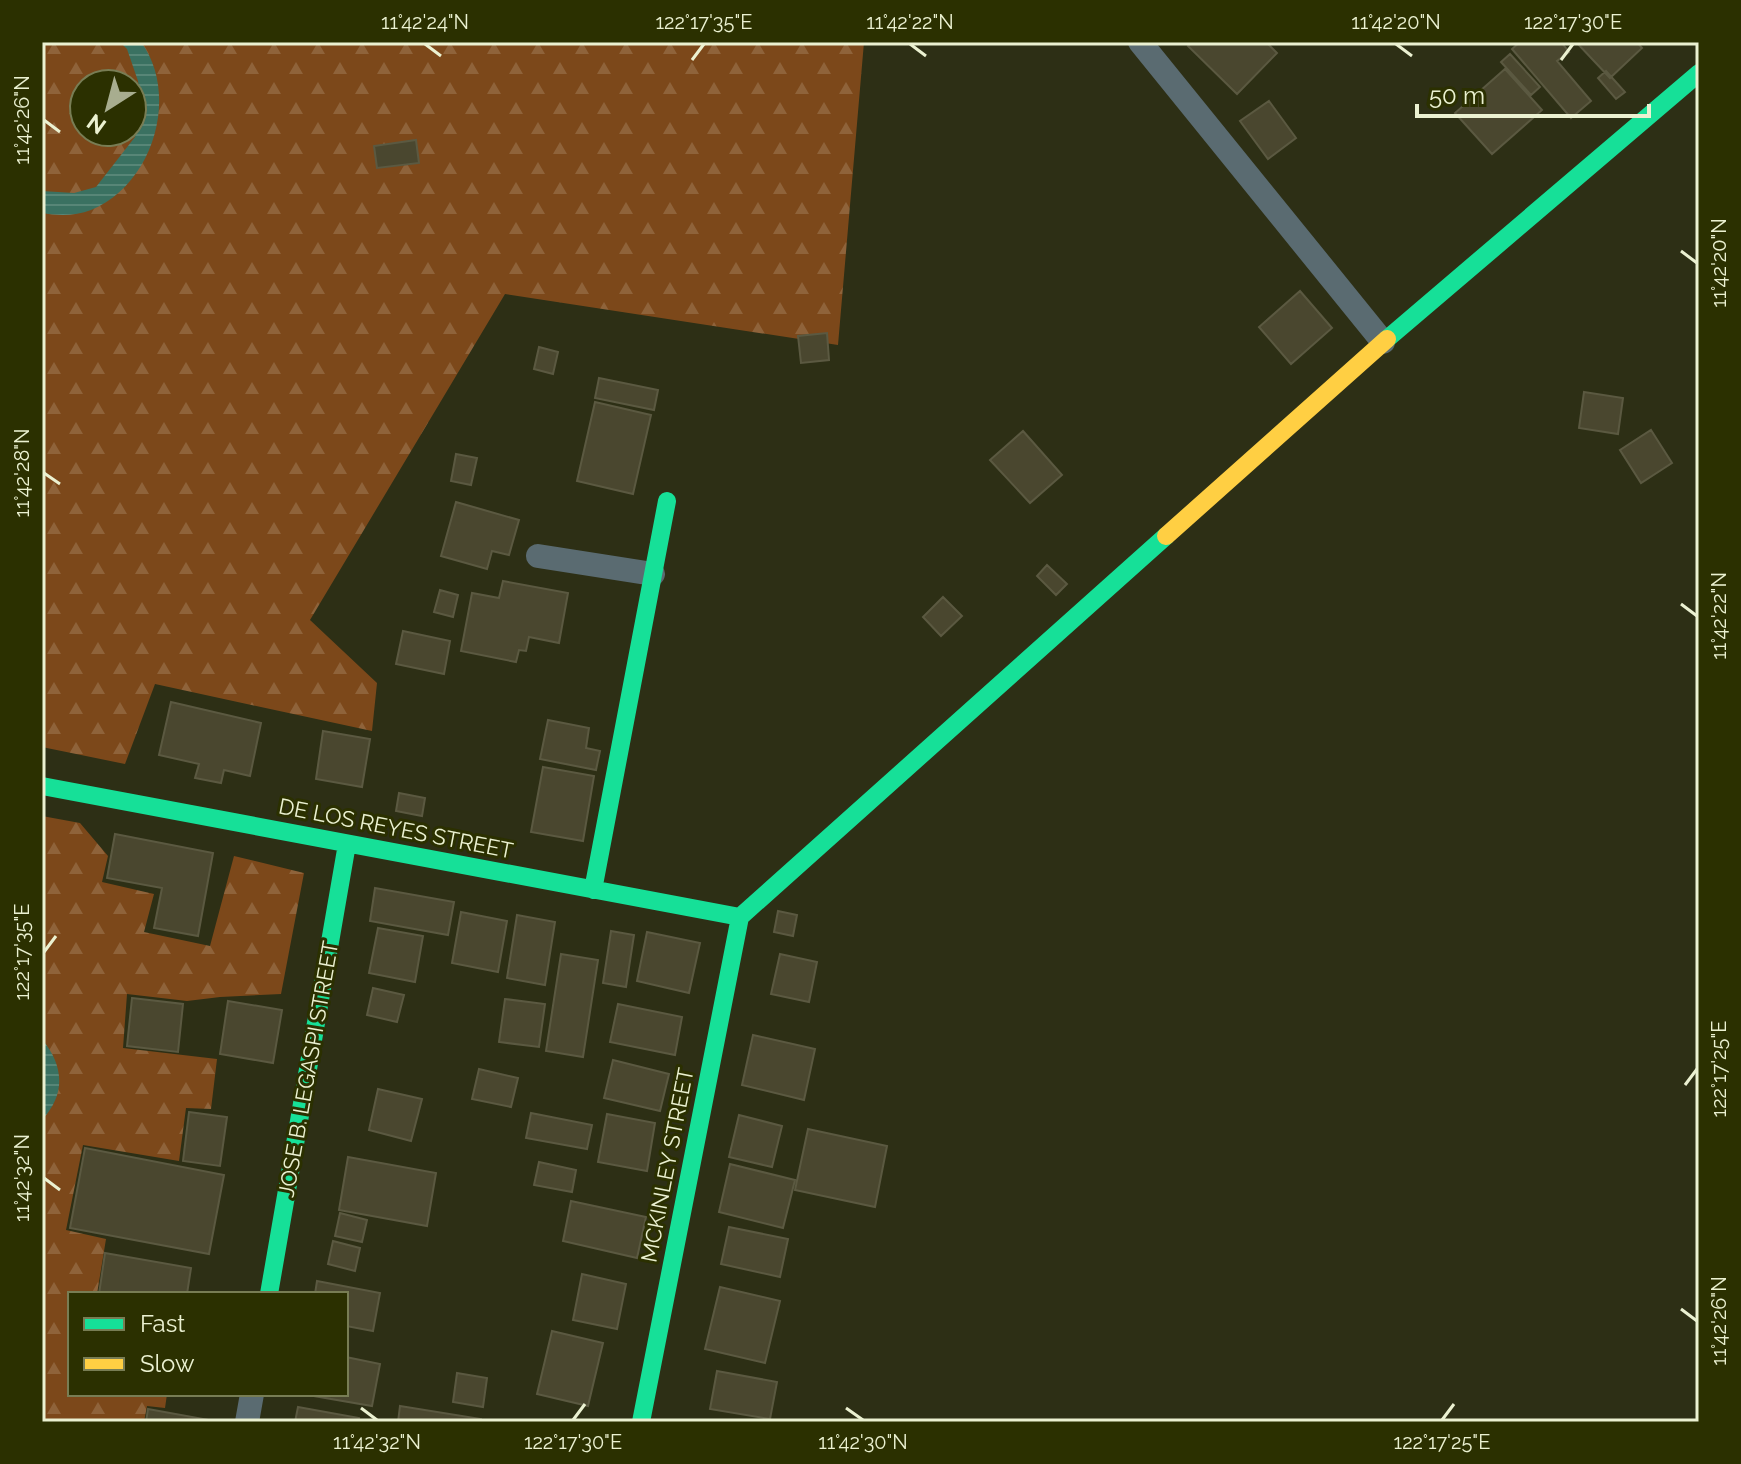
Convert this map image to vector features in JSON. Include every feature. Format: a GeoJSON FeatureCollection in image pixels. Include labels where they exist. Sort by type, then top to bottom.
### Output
{"type":"FeatureCollection","features":[{"type":"Feature","properties":{"kind":"street"},"geometry":{"type":"LineString","coordinates":[[1140,42],[1383,342]]}},
{"type":"Feature","properties":{"kind":"street"},"geometry":{"type":"LineString","coordinates":[[740,917],[1383,342],[1699,73]]}},
{"type":"Feature","properties":{"kind":"street"},"geometry":{"type":"LineString","coordinates":[[593,890],[667,501]]}},
{"type":"Feature","properties":{"kind":"street"},"geometry":{"type":"LineString","coordinates":[[538,556],[653,574]]}},
{"type":"Feature","properties":{"kind":"street","name":"DE LOS REYES STREET"},"geometry":{"type":"LineString","coordinates":[[42,786],[740,917]]}},
{"type":"Feature","properties":{"kind":"street","name":"JOSE B. LEGASPI STREET"},"geometry":{"type":"LineString","coordinates":[[269,1292],[347,844]]}},
{"type":"Feature","properties":{"kind":"street","name":"MCKINLEY STREET"},"geometry":{"type":"LineString","coordinates":[[641,1422],[740,917]]}},
{"type":"Feature","properties":{"kind":"street"},"geometry":{"type":"LineString","coordinates":[[247,1422],[252,1396]]}},
{"type":"Feature","properties":{"kind":"green space"},"geometry":{"type":"Polygon","coordinates":[[[42,42],[864,42],[838,345],[505,294],[310,620],[377,683],[372,731],[155,684],[125,764],[42,747],[42,42]]]}},
{"type":"Feature","properties":{"kind":"green space"},"geometry":{"type":"Polygon","coordinates":[[[42,816],[80,823],[108,856],[102,882],[154,894],[144,932],[210,946],[234,856],[304,873],[281,994],[187,1001],[127,994],[123,1048],[217,1059],[211,1109],[186,1108],[179,1161],[83,1145],[66,1230],[106,1239],[97,1292],[68,1292],[68,1396],[167,1396],[165,1408],[147,1406],[144,1422],[42,1422],[42,816]]]}},
{"type":"Feature","properties":{"kind":"water"},"geometry":{"type":"Polygon","coordinates":[[[120,42],[141,42],[153,63],[158,87],[159,112],[154,136],[144,160],[130,181],[113,198],[91,210],[67,215],[42,213],[42,191],[74,193],[96,187],[126,148],[148,148],[148,68],[134,68],[127,49],[120,42]]]}},
{"type":"Feature","properties":{"kind":"water"},"geometry":{"type":"Polygon","coordinates":[[[42,1039],[55,1059],[59,1080],[55,1100],[42,1120],[44,1083],[42,1039]]]}},
{"type":"Feature","properties":{"kind":"building"},"geometry":{"type":"Polygon","coordinates":[[[1192,42],[1266,42],[1277,53],[1237,94],[1188,46],[1192,42]]]}},
{"type":"Feature","properties":{"kind":"building"},"geometry":{"type":"Polygon","coordinates":[[[1520,42],[1561,42],[1569,52],[1557,61],[1591,101],[1571,118],[1512,49],[1520,42]]]}},
{"type":"Feature","properties":{"kind":"building"},"geometry":{"type":"Polygon","coordinates":[[[1576,42],[1637,42],[1642,48],[1610,78],[1576,42]]]}},
{"type":"Feature","properties":{"kind":"building"},"geometry":{"type":"Polygon","coordinates":[[[1510,54],[1540,87],[1531,95],[1501,62],[1510,54]]]}},
{"type":"Feature","properties":{"kind":"building"},"geometry":{"type":"Polygon","coordinates":[[[1505,69],[1542,110],[1492,154],[1455,113],[1505,69]]]}},
{"type":"Feature","properties":{"kind":"building"},"geometry":{"type":"Polygon","coordinates":[[[1606,71],[1625,92],[1616,99],[1598,78],[1606,71]]]}},
{"type":"Feature","properties":{"kind":"building"},"geometry":{"type":"Polygon","coordinates":[[[1269,101],[1296,138],[1268,159],[1240,121],[1269,101]]]}},
{"type":"Feature","properties":{"kind":"building"},"geometry":{"type":"Polygon","coordinates":[[[416,140],[419,163],[377,168],[374,146],[416,140]]]}},
{"type":"Feature","properties":{"kind":"building"},"geometry":{"type":"Polygon","coordinates":[[[1300,291],[1332,328],[1291,364],[1259,327],[1300,291]]]}},
{"type":"Feature","properties":{"kind":"building"},"geometry":{"type":"Polygon","coordinates":[[[827,333],[829,360],[801,363],[798,336],[827,333]]]}},
{"type":"Feature","properties":{"kind":"building"},"geometry":{"type":"Polygon","coordinates":[[[539,347],[558,352],[553,374],[534,369],[539,347]]]}},
{"type":"Feature","properties":{"kind":"building"},"geometry":{"type":"Polygon","coordinates":[[[599,378],[658,390],[654,410],[595,398],[599,378]]]}},
{"type":"Feature","properties":{"kind":"building"},"geometry":{"type":"Polygon","coordinates":[[[1584,392],[1623,398],[1618,434],[1579,428],[1584,392]]]}},
{"type":"Feature","properties":{"kind":"building"},"geometry":{"type":"Polygon","coordinates":[[[595,402],[651,415],[633,494],[577,481],[595,402]]]}},
{"type":"Feature","properties":{"kind":"building"},"geometry":{"type":"Polygon","coordinates":[[[1651,430],[1672,463],[1641,483],[1620,450],[1651,430]]]}},
{"type":"Feature","properties":{"kind":"building"},"geometry":{"type":"Polygon","coordinates":[[[1023,431],[1062,475],[1030,503],[990,460],[1023,431]]]}},
{"type":"Feature","properties":{"kind":"building"},"geometry":{"type":"Polygon","coordinates":[[[456,454],[477,458],[471,485],[451,481],[456,454]]]}},
{"type":"Feature","properties":{"kind":"building"},"geometry":{"type":"Polygon","coordinates":[[[456,502],[519,520],[509,555],[492,551],[487,569],[441,556],[456,502]]]}},
{"type":"Feature","properties":{"kind":"building"},"geometry":{"type":"Polygon","coordinates":[[[1047,565],[1067,584],[1056,595],[1037,576],[1047,565]]]}},
{"type":"Feature","properties":{"kind":"building"},"geometry":{"type":"Polygon","coordinates":[[[503,581],[568,593],[559,643],[529,637],[526,651],[519,650],[516,662],[461,651],[472,593],[499,598],[503,581]]]}},
{"type":"Feature","properties":{"kind":"building"},"geometry":{"type":"Polygon","coordinates":[[[440,590],[458,595],[453,617],[434,612],[440,590]]]}},
{"type":"Feature","properties":{"kind":"building"},"geometry":{"type":"Polygon","coordinates":[[[943,597],[962,616],[941,636],[923,617],[943,597]]]}},
{"type":"Feature","properties":{"kind":"building"},"geometry":{"type":"Polygon","coordinates":[[[403,631],[450,641],[444,674],[396,664],[403,631]]]}},
{"type":"Feature","properties":{"kind":"building"},"geometry":{"type":"Polygon","coordinates":[[[171,702],[261,723],[250,776],[224,770],[221,783],[195,778],[199,764],[159,755],[171,702]]]}},
{"type":"Feature","properties":{"kind":"building"},"geometry":{"type":"Polygon","coordinates":[[[548,720],[589,728],[586,748],[600,751],[596,770],[540,759],[548,720]]]}},
{"type":"Feature","properties":{"kind":"building"},"geometry":{"type":"Polygon","coordinates":[[[323,731],[370,739],[362,787],[316,779],[323,731]]]}},
{"type":"Feature","properties":{"kind":"building"},"geometry":{"type":"Polygon","coordinates":[[[543,767],[594,776],[583,841],[531,832],[543,767]]]}},
{"type":"Feature","properties":{"kind":"building"},"geometry":{"type":"Polygon","coordinates":[[[399,793],[425,798],[422,816],[396,811],[399,793]]]}},
{"type":"Feature","properties":{"kind":"building"},"geometry":{"type":"Polygon","coordinates":[[[115,834],[213,853],[198,936],[154,928],[162,888],[107,878],[115,834]]]}},
{"type":"Feature","properties":{"kind":"building"},"geometry":{"type":"Polygon","coordinates":[[[375,888],[454,902],[448,935],[370,921],[375,888]]]}},
{"type":"Feature","properties":{"kind":"building"},"geometry":{"type":"Polygon","coordinates":[[[778,911],[797,915],[793,936],[774,932],[778,911]]]}},
{"type":"Feature","properties":{"kind":"building"},"geometry":{"type":"Polygon","coordinates":[[[461,912],[507,921],[498,972],[452,963],[461,912]]]}},
{"type":"Feature","properties":{"kind":"building"},"geometry":{"type":"Polygon","coordinates":[[[517,915],[555,922],[545,985],[507,978],[517,915]]]}},
{"type":"Feature","properties":{"kind":"building"},"geometry":{"type":"Polygon","coordinates":[[[378,928],[423,936],[415,982],[369,973],[378,928]]]}},
{"type":"Feature","properties":{"kind":"building"},"geometry":{"type":"Polygon","coordinates":[[[611,931],[634,935],[626,987],[603,983],[611,931]]]}},
{"type":"Feature","properties":{"kind":"building"},"geometry":{"type":"Polygon","coordinates":[[[647,932],[700,943],[689,993],[637,981],[647,932]]]}},
{"type":"Feature","properties":{"kind":"building"},"geometry":{"type":"Polygon","coordinates":[[[561,954],[598,960],[583,1057],[546,1051],[561,954]]]}},
{"type":"Feature","properties":{"kind":"building"},"geometry":{"type":"Polygon","coordinates":[[[780,954],[817,962],[809,1002],[771,994],[780,954]]]}},
{"type":"Feature","properties":{"kind":"building"},"geometry":{"type":"Polygon","coordinates":[[[373,988],[404,995],[397,1022],[367,1015],[373,988]]]}},
{"type":"Feature","properties":{"kind":"building"},"geometry":{"type":"Polygon","coordinates":[[[132,998],[183,1004],[178,1052],[127,1046],[132,998]]]}},
{"type":"Feature","properties":{"kind":"building"},"geometry":{"type":"Polygon","coordinates":[[[505,999],[545,1004],[539,1047],[499,1042],[505,999]]]}},
{"type":"Feature","properties":{"kind":"building"},"geometry":{"type":"Polygon","coordinates":[[[228,1001],[282,1010],[273,1063],[220,1054],[228,1001]]]}},
{"type":"Feature","properties":{"kind":"building"},"geometry":{"type":"Polygon","coordinates":[[[618,1004],[682,1017],[675,1055],[610,1042],[618,1004]]]}},
{"type":"Feature","properties":{"kind":"building"},"geometry":{"type":"Polygon","coordinates":[[[753,1035],[815,1049],[804,1100],[742,1085],[753,1035]]]}},
{"type":"Feature","properties":{"kind":"building"},"geometry":{"type":"Polygon","coordinates":[[[613,1060],[669,1074],[660,1111],[604,1098],[613,1060]]]}},
{"type":"Feature","properties":{"kind":"building"},"geometry":{"type":"Polygon","coordinates":[[[479,1069],[518,1078],[511,1107],[472,1099],[479,1069]]]}},
{"type":"Feature","properties":{"kind":"building"},"geometry":{"type":"Polygon","coordinates":[[[378,1089],[422,1099],[411,1141],[369,1130],[378,1089]]]}},
{"type":"Feature","properties":{"kind":"building"},"geometry":{"type":"Polygon","coordinates":[[[189,1112],[227,1117],[220,1166],[183,1161],[189,1112]]]}},
{"type":"Feature","properties":{"kind":"building"},"geometry":{"type":"Polygon","coordinates":[[[531,1113],[592,1125],[587,1149],[526,1138],[531,1113]]]}},
{"type":"Feature","properties":{"kind":"building"},"geometry":{"type":"Polygon","coordinates":[[[607,1114],[655,1123],[647,1171],[598,1162],[607,1114]]]}},
{"type":"Feature","properties":{"kind":"building"},"geometry":{"type":"Polygon","coordinates":[[[739,1115],[782,1126],[772,1167],[729,1157],[739,1115]]]}},
{"type":"Feature","properties":{"kind":"building"},"geometry":{"type":"Polygon","coordinates":[[[808,1129],[887,1146],[875,1207],[795,1190],[808,1129]]]}},
{"type":"Feature","properties":{"kind":"building"},"geometry":{"type":"Polygon","coordinates":[[[85,1148],[224,1175],[209,1254],[70,1228],[85,1148]]]}},
{"type":"Feature","properties":{"kind":"building"},"geometry":{"type":"Polygon","coordinates":[[[348,1157],[436,1173],[427,1226],[339,1210],[348,1157]]]}},
{"type":"Feature","properties":{"kind":"building"},"geometry":{"type":"Polygon","coordinates":[[[539,1162],[576,1170],[572,1192],[534,1185],[539,1162]]]}},
{"type":"Feature","properties":{"kind":"building"},"geometry":{"type":"Polygon","coordinates":[[[730,1164],[795,1180],[783,1228],[719,1212],[730,1164]]]}},
{"type":"Feature","properties":{"kind":"building"},"geometry":{"type":"Polygon","coordinates":[[[571,1201],[646,1217],[637,1258],[563,1241],[571,1201]]]}},
{"type":"Feature","properties":{"kind":"building"},"geometry":{"type":"Polygon","coordinates":[[[340,1213],[367,1220],[362,1242],[335,1236],[340,1213]]]}},
{"type":"Feature","properties":{"kind":"building"},"geometry":{"type":"Polygon","coordinates":[[[729,1227],[788,1239],[780,1277],[721,1264],[729,1227]]]}},
{"type":"Feature","properties":{"kind":"building"},"geometry":{"type":"Polygon","coordinates":[[[333,1241],[360,1248],[355,1271],[328,1264],[333,1241]]]}},
{"type":"Feature","properties":{"kind":"building"},"geometry":{"type":"Polygon","coordinates":[[[105,1253],[191,1268],[187,1292],[99,1292],[105,1253]]]}},
{"type":"Feature","properties":{"kind":"building"},"geometry":{"type":"Polygon","coordinates":[[[582,1274],[626,1284],[617,1329],[573,1320],[582,1274]]]}},
{"type":"Feature","properties":{"kind":"building"},"geometry":{"type":"Polygon","coordinates":[[[317,1281],[380,1293],[373,1331],[348,1326],[348,1292],[315,1292],[317,1281]]]}},
{"type":"Feature","properties":{"kind":"building"},"geometry":{"type":"Polygon","coordinates":[[[720,1287],[780,1301],[765,1363],[705,1349],[720,1287]]]}},
{"type":"Feature","properties":{"kind":"building"},"geometry":{"type":"Polygon","coordinates":[[[552,1331],[603,1343],[588,1406],[537,1394],[552,1331]]]}},
{"type":"Feature","properties":{"kind":"building"},"geometry":{"type":"Polygon","coordinates":[[[348,1357],[380,1364],[372,1406],[314,1396],[348,1396],[348,1357]]]}},
{"type":"Feature","properties":{"kind":"building"},"geometry":{"type":"Polygon","coordinates":[[[717,1371],[777,1382],[770,1419],[710,1409],[717,1371]]]}},
{"type":"Feature","properties":{"kind":"building"},"geometry":{"type":"Polygon","coordinates":[[[457,1373],[487,1378],[483,1407],[453,1402],[457,1373]]]}},
{"type":"Feature","properties":{"kind":"building"},"geometry":{"type":"Polygon","coordinates":[[[400,1406],[481,1419],[481,1422],[398,1422],[400,1406]]]}},
{"type":"Feature","properties":{"kind":"building"},"geometry":{"type":"Polygon","coordinates":[[[298,1407],[359,1418],[358,1422],[295,1422],[298,1407]]]}},
{"type":"Feature","properties":{"kind":"building"},"geometry":{"type":"Polygon","coordinates":[[[148,1409],[209,1420],[209,1422],[146,1422],[148,1409]]]}},
{"type":"Feature","properties":{"kind":"traffic: fast"},"geometry":{"type":"LineString","coordinates":[[1387,339],[1699,73]]}},
{"type":"Feature","properties":{"kind":"traffic: fast"},"geometry":{"type":"LineString","coordinates":[[593,890],[667,501]]}},
{"type":"Feature","properties":{"kind":"traffic: fast"},"geometry":{"type":"LineString","coordinates":[[740,917],[1166,536]]}},
{"type":"Feature","properties":{"kind":"traffic: fast"},"geometry":{"type":"LineString","coordinates":[[42,786],[740,917]]}},
{"type":"Feature","properties":{"kind":"traffic: fast"},"geometry":{"type":"LineString","coordinates":[[269,1292],[347,844]]}},
{"type":"Feature","properties":{"kind":"traffic: fast"},"geometry":{"type":"LineString","coordinates":[[641,1422],[740,917]]}},
{"type":"Feature","properties":{"kind":"traffic: slow"},"geometry":{"type":"LineString","coordinates":[[1166,536],[1387,339]]}}]}
